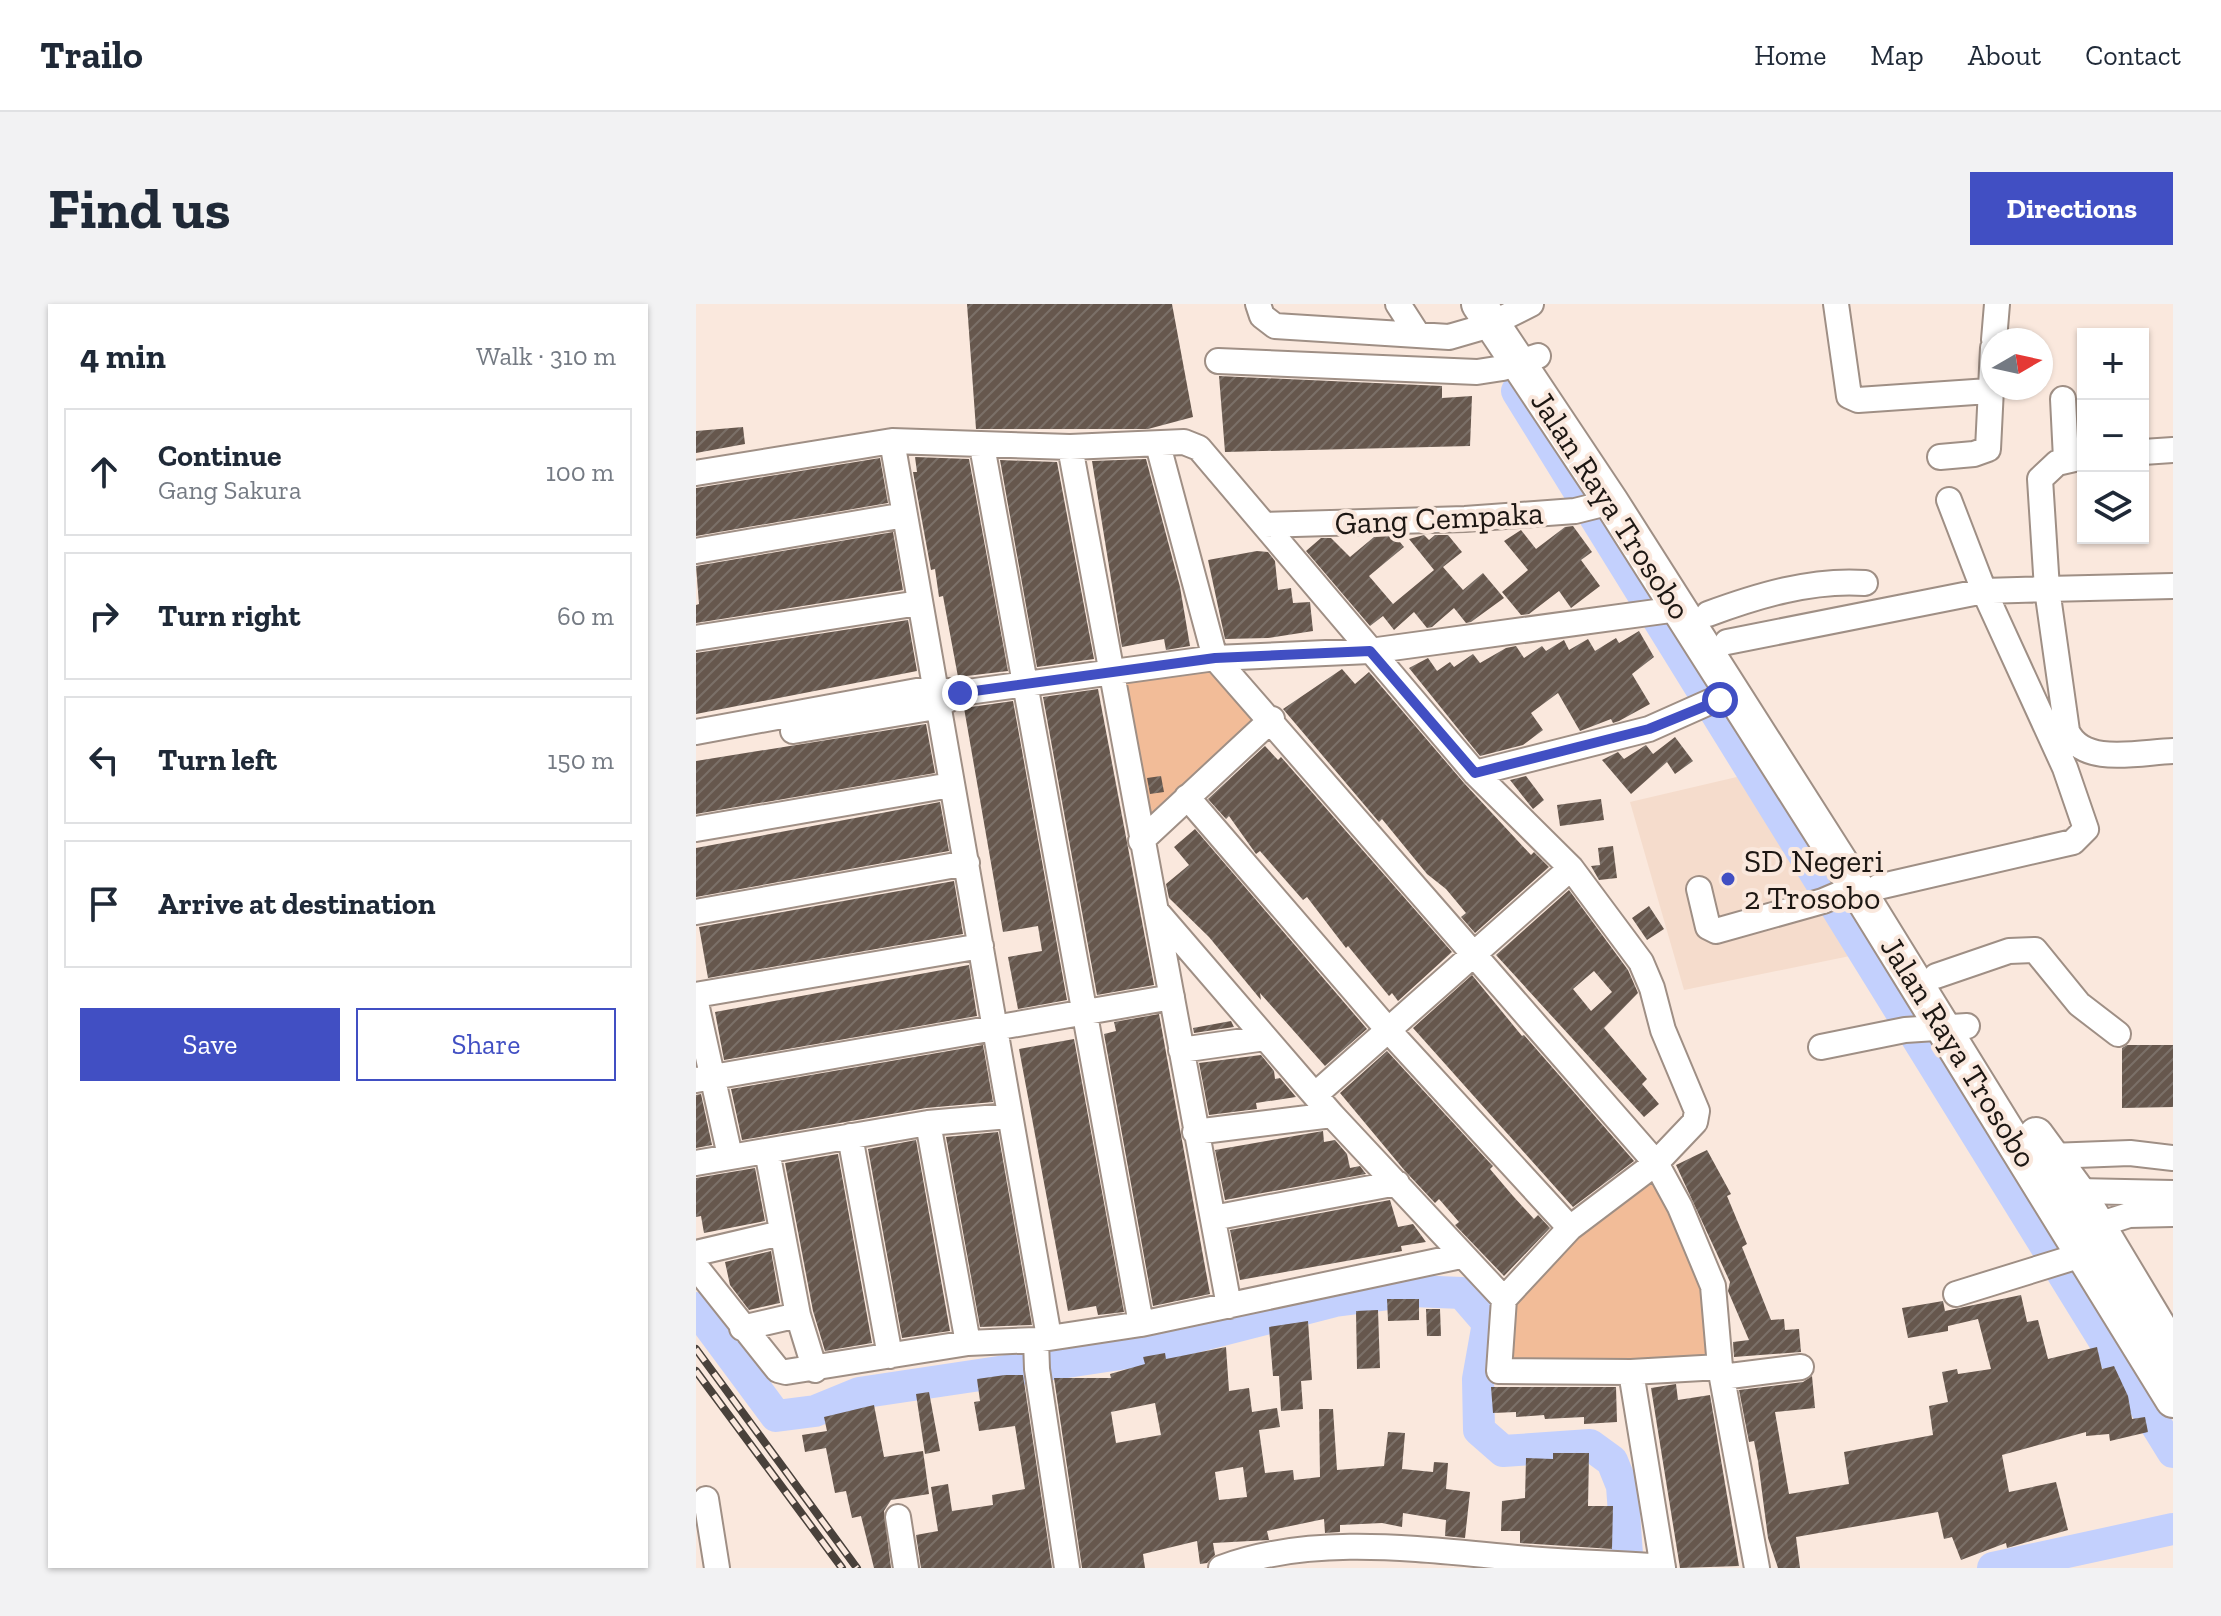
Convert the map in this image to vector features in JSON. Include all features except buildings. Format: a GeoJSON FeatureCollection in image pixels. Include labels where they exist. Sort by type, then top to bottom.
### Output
{"type":"FeatureCollection","features":[{"type":"Feature","properties":{"kind":"highway","name":"Jalan Raya Trosobo"},"geometry":{"type":"LineString","coordinates":[[1498,313],[1512,365],[1685,618],[1718,700],[1850,892],[1936,976],[1936,1027],[2077,1191],[2077,1249],[2173,1351]]}},
{"type":"Feature","properties":{"kind":"highway","name":"Jalan Raya Trosobo"},"geometry":{"type":"LineString","coordinates":[[1512,365],[1685,618],[1850,892],[2173,1400]]}},
{"type":"Feature","properties":{"kind":"street"},"geometry":{"type":"LineString","coordinates":[[1258,304],[1262,316],[1275,326],[1449,337],[1498,313]]}},
{"type":"Feature","properties":{"kind":"street"},"geometry":{"type":"LineString","coordinates":[[1398,304],[1418,335]]}},
{"type":"Feature","properties":{"kind":"street"},"geometry":{"type":"LineString","coordinates":[[1836,304],[1849,396],[1858,400],[1981,392]]}},
{"type":"Feature","properties":{"kind":"street"},"geometry":{"type":"LineString","coordinates":[[1995,328],[1997,304]]}},
{"type":"Feature","properties":{"kind":"street"},"geometry":{"type":"LineString","coordinates":[[1218,361],[1512,365]]}},
{"type":"Feature","properties":{"kind":"street"},"geometry":{"type":"LineString","coordinates":[[2063,399],[2074,458],[2047,469],[2039,486],[2047,589],[2067,731],[2075,746],[2088,753],[2173,751]]}},
{"type":"Feature","properties":{"kind":"street"},"geometry":{"type":"LineString","coordinates":[[1940,457],[1974,454],[1988,449],[1989,400]]}},
{"type":"Feature","properties":{"kind":"street"},"geometry":{"type":"LineString","coordinates":[[892,441],[1009,1116],[1067,1568]]}},
{"type":"Feature","properties":{"kind":"street"},"geometry":{"type":"LineString","coordinates":[[696,473],[892,441],[1070,447],[1184,442],[1199,448],[1475,773],[1571,868],[1641,962],[1652,988],[1663,1030],[1697,1111],[1695,1122],[1656,1163],[1570,1228],[1504,1299],[1500,1372],[1721,1372],[1801,1367]]}},
{"type":"Feature","properties":{"kind":"street"},"geometry":{"type":"LineString","coordinates":[[1158,445],[1215,658],[1272,719],[1656,1163],[1707,1263],[1713,1286],[1721,1372],[1757,1568]]}},
{"type":"Feature","properties":{"kind":"street"},"geometry":{"type":"LineString","coordinates":[[982,446],[1023,686],[1087,1014],[1141,1324]]}},
{"type":"Feature","properties":{"kind":"street"},"geometry":{"type":"LineString","coordinates":[[1070,447],[1229,1306]]}},
{"type":"Feature","properties":{"kind":"street"},"geometry":{"type":"LineString","coordinates":[[2149,452],[2173,450]]}},
{"type":"Feature","properties":{"kind":"street"},"geometry":{"type":"LineString","coordinates":[[1699,889],[1708,927],[1716,931],[1850,892],[2073,842],[2085,832],[2065,768],[1984,591],[1949,500]]}},
{"type":"Feature","properties":{"kind":"street","name":"Gang Cempaka"},"geometry":{"type":"LineString","coordinates":[[1265,525],[1578,510],[1608,503]]}},
{"type":"Feature","properties":{"kind":"street"},"geometry":{"type":"LineString","coordinates":[[696,551],[905,515]]}},
{"type":"Feature","properties":{"kind":"street"},"geometry":{"type":"LineString","coordinates":[[1685,618],[1754,597],[1842,581],[1865,583]]}},
{"type":"Feature","properties":{"kind":"street"},"geometry":{"type":"LineString","coordinates":[[696,746],[801,721],[935,697],[1215,658],[1370,651],[1984,591],[2173,586]]}},
{"type":"Feature","properties":{"kind":"street"},"geometry":{"type":"LineString","coordinates":[[696,638],[919,603]]}},
{"type":"Feature","properties":{"kind":"street"},"geometry":{"type":"LineString","coordinates":[[1475,773],[1649,729],[1718,700]]}},
{"type":"Feature","properties":{"kind":"street"},"geometry":{"type":"LineString","coordinates":[[1141,841],[1272,719]]}},
{"type":"Feature","properties":{"kind":"street"},"geometry":{"type":"LineString","coordinates":[[696,732],[801,721]]}},
{"type":"Feature","properties":{"kind":"street"},"geometry":{"type":"LineString","coordinates":[[696,829],[951,785]]}},
{"type":"Feature","properties":{"kind":"street"},"geometry":{"type":"LineString","coordinates":[[1187,797],[1389,1031],[1570,1228]]}},
{"type":"Feature","properties":{"kind":"street"},"geometry":{"type":"LineString","coordinates":[[696,912],[967,863]]}},
{"type":"Feature","properties":{"kind":"street"},"geometry":{"type":"LineString","coordinates":[[1316,1094],[1571,868]]}},
{"type":"Feature","properties":{"kind":"street"},"geometry":{"type":"LineString","coordinates":[[1155,910],[1332,1115],[1504,1299]]}},
{"type":"Feature","properties":{"kind":"street"},"geometry":{"type":"LineString","coordinates":[[696,995],[981,946]]}},
{"type":"Feature","properties":{"kind":"street"},"geometry":{"type":"LineString","coordinates":[[1936,976],[2009,951],[2035,950],[2079,1004],[2118,1034]]}},
{"type":"Feature","properties":{"kind":"street"},"geometry":{"type":"LineString","coordinates":[[704,1079],[993,1031],[1172,997]]}},
{"type":"Feature","properties":{"kind":"street"},"geometry":{"type":"LineString","coordinates":[[696,1003],[704,1079],[730,1156]]}},
{"type":"Feature","properties":{"kind":"street"},"geometry":{"type":"LineString","coordinates":[[1821,1047],[1936,1027]]}},
{"type":"Feature","properties":{"kind":"street"},"geometry":{"type":"LineString","coordinates":[[1181,1050],[1265,1038]]}},
{"type":"Feature","properties":{"kind":"street"},"geometry":{"type":"LineString","coordinates":[[1195,1132],[1332,1115]]}},
{"type":"Feature","properties":{"kind":"street"},"geometry":{"type":"LineString","coordinates":[[696,1163],[928,1123],[1009,1116]]}},
{"type":"Feature","properties":{"kind":"street"},"geometry":{"type":"LineString","coordinates":[[928,1123],[968,1343]]}},
{"type":"Feature","properties":{"kind":"street"},"geometry":{"type":"LineString","coordinates":[[850,1136],[890,1356]]}},
{"type":"Feature","properties":{"kind":"street"},"geometry":{"type":"LineString","coordinates":[[767,1151],[798,1315],[815,1370]]}},
{"type":"Feature","properties":{"kind":"street"},"geometry":{"type":"LineString","coordinates":[[2050,1156],[2130,1153],[2173,1158]]}},
{"type":"Feature","properties":{"kind":"street"},"geometry":{"type":"LineString","coordinates":[[1213,1218],[1397,1183]]}},
{"type":"Feature","properties":{"kind":"street"},"geometry":{"type":"LineString","coordinates":[[2077,1191],[2173,1193]]}},
{"type":"Feature","properties":{"kind":"street"},"geometry":{"type":"LineString","coordinates":[[1956,1294],[2077,1249],[2129,1215],[2173,1214]]}},
{"type":"Feature","properties":{"kind":"street"},"geometry":{"type":"LineString","coordinates":[[696,1253],[781,1233]]}},
{"type":"Feature","properties":{"kind":"street"},"geometry":{"type":"LineString","coordinates":[[696,1267],[742,1328],[780,1371],[815,1370],[968,1343],[1040,1350],[1141,1324],[1461,1256]]}},
{"type":"Feature","properties":{"kind":"street"},"geometry":{"type":"LineString","coordinates":[[742,1328],[798,1315]]}},
{"type":"Feature","properties":{"kind":"street"},"geometry":{"type":"LineString","coordinates":[[1234,1566],[1436,1550],[1488,1562],[1610,1562],[1660,1567],[1631,1372]]}},
{"type":"Feature","properties":{"kind":"street"},"geometry":{"type":"LineString","coordinates":[[706,1499],[717,1568]]}},
{"type":"Feature","properties":{"kind":"street"},"geometry":{"type":"LineString","coordinates":[[898,1517],[906,1568]]}},
{"type":"Feature","properties":{"kind":"shaded area"},"geometry":{"type":"Polygon","coordinates":[[[1215,658],[1272,719],[1141,841],[1112,674],[1215,658]]]}},
{"type":"Feature","properties":{"kind":"shaded area","name":"SD Negeri 2 Trosobo"},"geometry":{"type":"Polygon","coordinates":[[[1741,776],[1850,956],[1684,990],[1630,802],[1741,776]]]}},
{"type":"Feature","properties":{"kind":"shaded area"},"geometry":{"type":"Polygon","coordinates":[[[1655,1168],[1711,1285],[1718,1363],[1500,1369],[1507,1299],[1655,1168]]]}},
{"type":"Feature","properties":{"kind":"waterway"},"geometry":{"type":"LineString","coordinates":[[1517,391],[2173,1452]]}},
{"type":"Feature","properties":{"kind":"waterway"},"geometry":{"type":"LineString","coordinates":[[696,1308],[776,1416],[815,1411],[859,1393],[1140,1351],[1335,1301],[1413,1291],[1462,1293],[1488,1323],[1478,1379],[1479,1430],[1503,1451],[1590,1445],[1612,1461],[1622,1486],[1628,1568]]}},
{"type":"Feature","properties":{"kind":"waterway"},"geometry":{"type":"LineString","coordinates":[[1993,1568],[2173,1529]]}},
{"type":"Feature","properties":{"kind":"railway"},"geometry":{"type":"LineString","coordinates":[[696,1349],[857,1568]]}},
{"type":"Feature","properties":{"kind":"railway"},"geometry":{"type":"LineString","coordinates":[[696,1371],[842,1568]]}},
{"type":"Feature","properties":{"kind":"place","name":"SD Negeri 2 Trosobo"},"geometry":{"type":"Point","coordinates":[1728,879]}},
{"type":"Feature","properties":{"kind":"route"},"geometry":{"type":"LineString","coordinates":[[960,693],[1215,658],[1370,651],[1475,773],[1649,729],[1720,700]]}}]}
